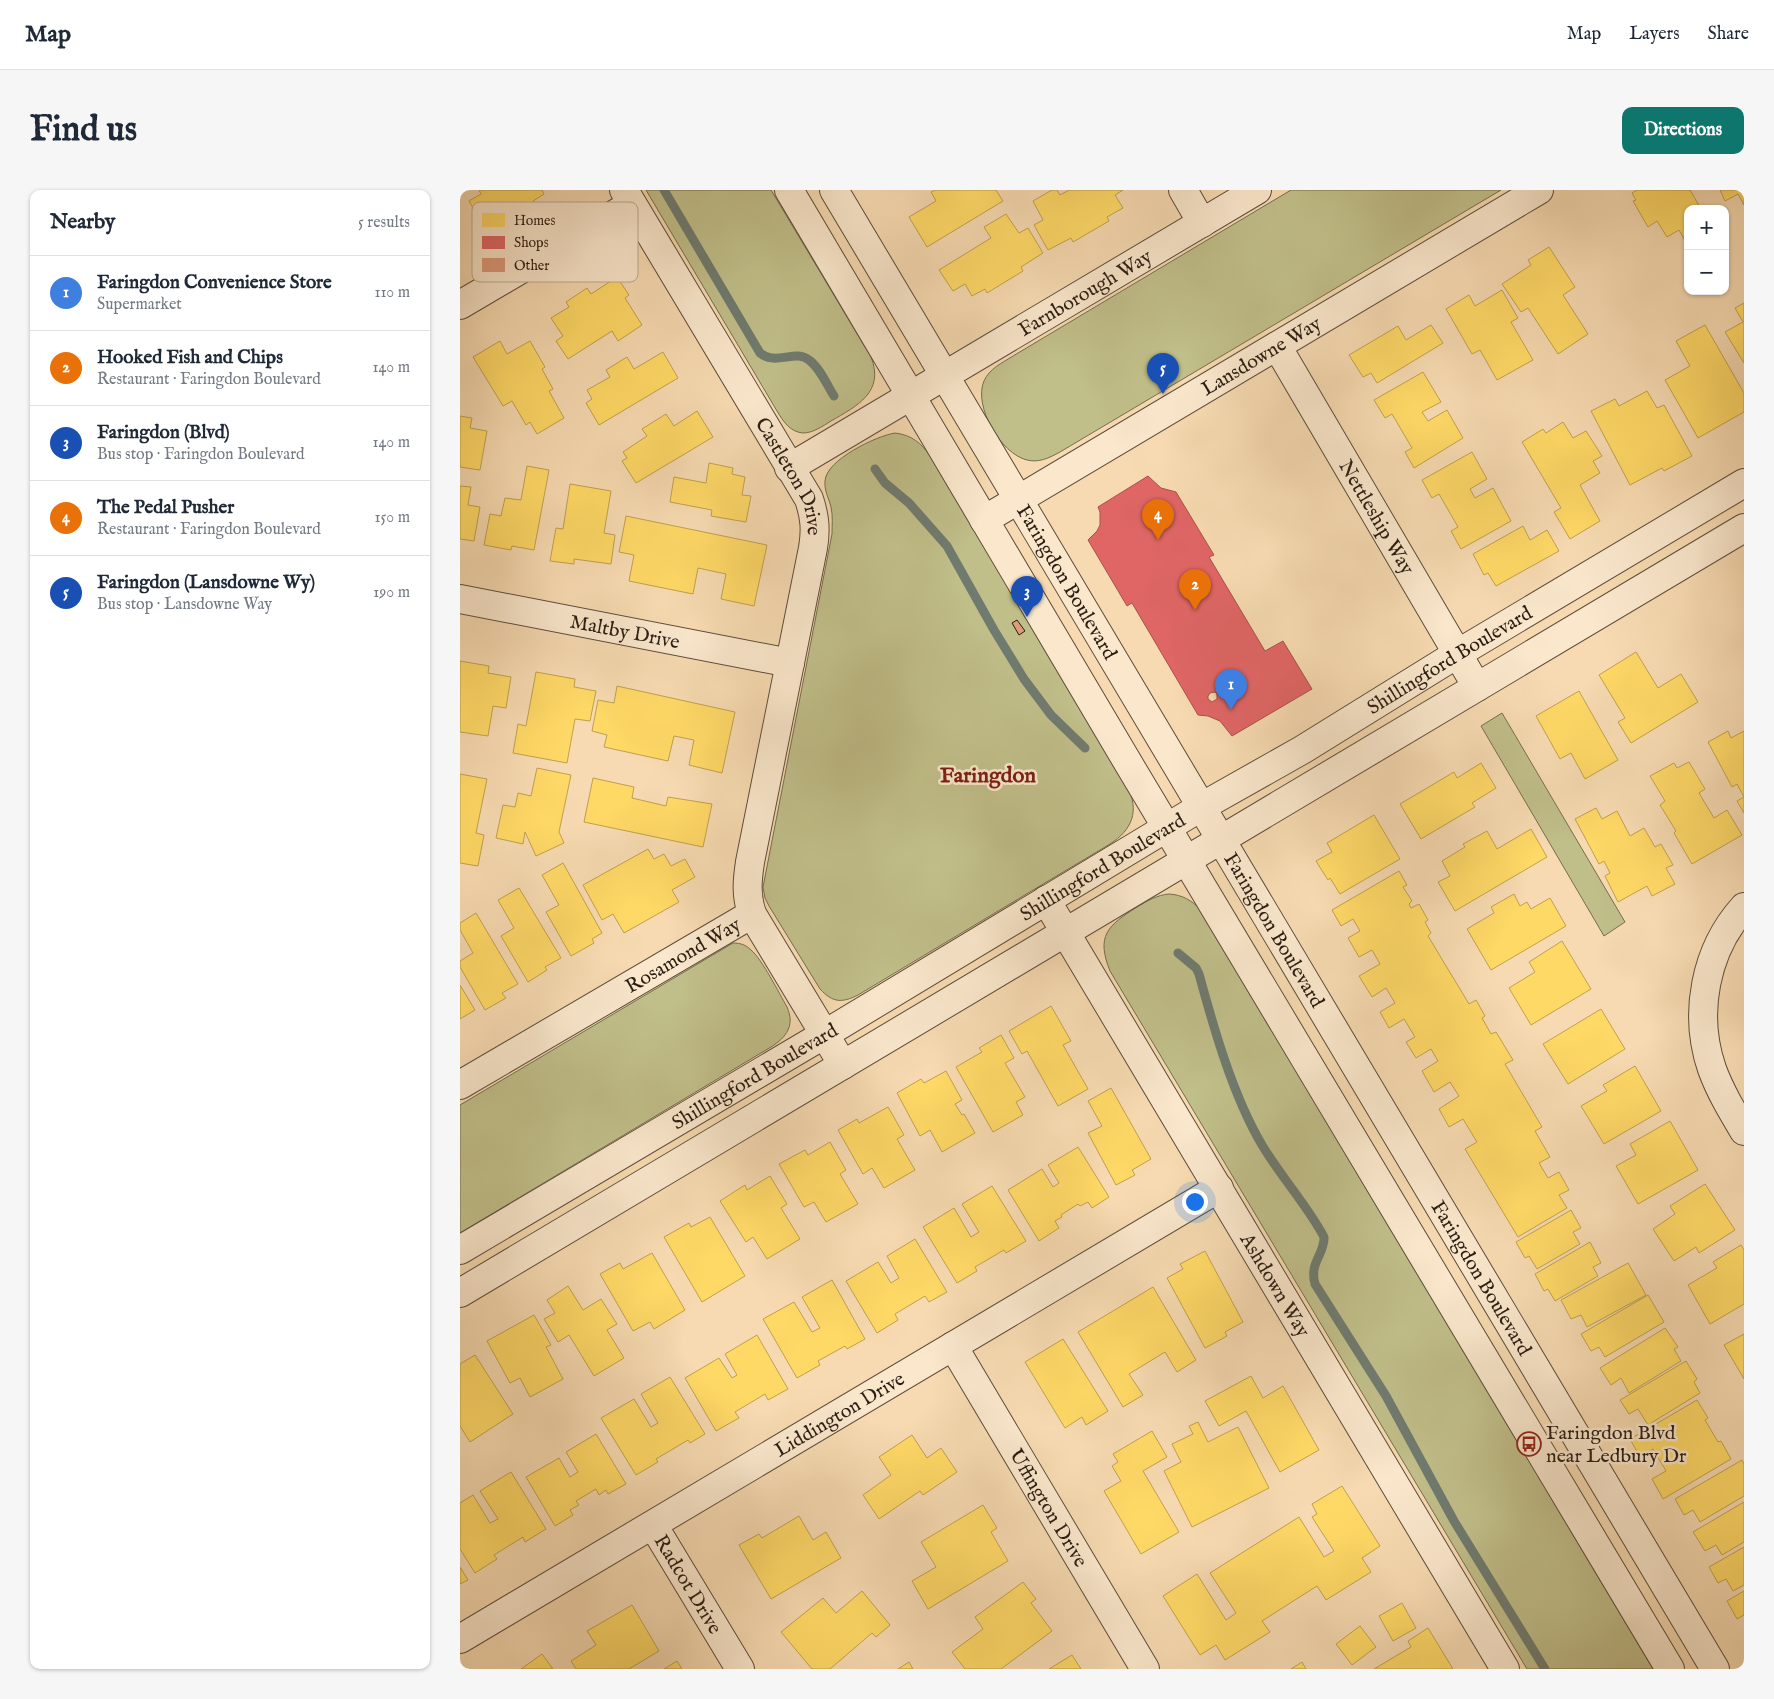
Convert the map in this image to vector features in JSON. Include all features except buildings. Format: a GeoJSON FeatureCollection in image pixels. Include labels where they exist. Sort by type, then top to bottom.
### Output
{"type":"FeatureCollection","features":[{"type":"Feature","properties":{"kind":"street","name":"Faringdon Boulevard"},"geometry":{"type":"LineString","coordinates":[[789,190],[1167,828],[1670,1669]]}},
{"type":"Feature","properties":{"kind":"street","name":"Faringdon Boulevard"},"geometry":{"type":"LineString","coordinates":[[834,190],[1715,1669]]}},
{"type":"Feature","properties":{"kind":"street"},"geometry":{"type":"LineString","coordinates":[[1183,190],[1202,223]]}},
{"type":"Feature","properties":{"kind":"street","name":"Farnborough Way"},"geometry":{"type":"LineString","coordinates":[[789,468],[1257,190]]}},
{"type":"Feature","properties":{"kind":"street","name":"Lansdowne Way"},"geometry":{"type":"LineString","coordinates":[[984,520],[1538,190]]}},
{"type":"Feature","properties":{"kind":"street","name":"Castleton Drive"},"geometry":{"type":"LineString","coordinates":[[638,214],[809,500],[814,514],[816,530],[748,871],[747,899],[752,914]]}},
{"type":"Feature","properties":{"kind":"street"},"geometry":{"type":"LineString","coordinates":[[460,305],[496,282]]}},
{"type":"Feature","properties":{"kind":"street","name":"Nettleship Way"},"geometry":{"type":"LineString","coordinates":[[1277,346],[1477,687]]}},
{"type":"Feature","properties":{"kind":"street","name":"Shillingford Boulevard"},"geometry":{"type":"LineString","coordinates":[[460,1250],[1201,807],[1302,750],[1457,654],[1744,483]]}},
{"type":"Feature","properties":{"kind":"street","name":"Shillingford Boulevard"},"geometry":{"type":"LineString","coordinates":[[460,1293],[1744,528]]}},
{"type":"Feature","properties":{"kind":"street","name":"Maltby Drive"},"geometry":{"type":"LineString","coordinates":[[460,599],[790,663]]}},
{"type":"Feature","properties":{"kind":"street","name":"Ashdown Way"},"geometry":{"type":"LineString","coordinates":[[1046,900],[1505,1669]]}},
{"type":"Feature","properties":{"kind":"street"},"geometry":{"type":"LineString","coordinates":[[1744,907],[1730,922],[1716,951],[1706,978],[1703,1009],[1705,1040],[1712,1069],[1724,1096],[1744,1131]]}},
{"type":"Feature","properties":{"kind":"street","name":"Rosamond Way"},"geometry":{"type":"LineString","coordinates":[[460,1085],[752,914],[843,1065]]}},
{"type":"Feature","properties":{"kind":"street","name":"Liddington Drive"},"geometry":{"type":"LineString","coordinates":[[460,1640],[1219,1188]]}},
{"type":"Feature","properties":{"kind":"street","name":"Uffington Drive"},"geometry":{"type":"LineString","coordinates":[[953,1346],[1145,1669]]}},
{"type":"Feature","properties":{"kind":"street"},"geometry":{"type":"LineString","coordinates":[[1492,1369],[1524,1348]]}},
{"type":"Feature","properties":{"kind":"street","name":"Radcot Drive"},"geometry":{"type":"LineString","coordinates":[[653,1525],[740,1669]]}},
{"type":"Feature","properties":{"kind":"shaded area"},"geometry":{"type":"Polygon","coordinates":[[[646,190],[771,190],[871,357],[874,380],[866,397],[850,410],[814,431],[807,433],[798,432],[787,425],[646,190]]]}},
{"type":"Feature","properties":{"kind":"shaded area"},"geometry":{"type":"Polygon","coordinates":[[[1291,190],[1501,190],[1052,456],[1040,460],[1027,460],[1017,456],[999,439],[992,428],[982,403],[984,381],[992,370],[1291,190]]]}},
{"type":"Feature","properties":{"kind":"shaded area"},"geometry":{"type":"Polygon","coordinates":[[[895,433],[916,440],[931,457],[1127,786],[1131,795],[1133,812],[1132,819],[1118,839],[858,995],[838,1000],[829,997],[820,989],[769,906],[763,887],[832,534],[832,510],[825,481],[834,465],[853,450],[876,439],[895,433]]]}},
{"type":"Feature","properties":{"kind":"shaded area"},"geometry":{"type":"Polygon","coordinates":[[[1502,713],[1625,922],[1604,936],[1481,726],[1502,713]]]}},
{"type":"Feature","properties":{"kind":"shaded area"},"geometry":{"type":"Polygon","coordinates":[[[1169,894],[1179,896],[1194,903],[1201,910],[1653,1669],[1527,1669],[1110,971],[1104,949],[1104,940],[1112,926],[1145,903],[1156,897],[1169,894]]]}},
{"type":"Feature","properties":{"kind":"shaded area"},"geometry":{"type":"Polygon","coordinates":[[[733,943],[749,948],[765,968],[789,1013],[790,1025],[785,1035],[771,1047],[460,1233],[460,1105],[733,943]]]}},
{"type":"Feature","properties":{"kind":"waterway"},"geometry":{"type":"LineString","coordinates":[[664,190],[760,353],[772,358],[804,357],[813,363],[820,372],[834,396]]}},
{"type":"Feature","properties":{"kind":"waterway"},"geometry":{"type":"LineString","coordinates":[[875,469],[885,483],[909,503],[947,546],[1024,679],[1051,715],[1085,748]]}},
{"type":"Feature","properties":{"kind":"waterway"},"geometry":{"type":"LineString","coordinates":[[1178,953],[1196,968],[1199,974],[1225,1062],[1252,1126],[1269,1157],[1324,1237],[1324,1243],[1315,1264],[1315,1284],[1386,1396],[1454,1521],[1545,1669]]}},
{"type":"Feature","properties":{"kind":"place","name":"Faringdon (Lansdowne Wy)"},"geometry":{"type":"Point","coordinates":[1163,394]}},
{"type":"Feature","properties":{"kind":"place","name":"The Pedal Pusher"},"geometry":{"type":"Point","coordinates":[1158,540]}},
{"type":"Feature","properties":{"kind":"place","name":"Hooked Fish and Chips"},"geometry":{"type":"Point","coordinates":[1195,610]}},
{"type":"Feature","properties":{"kind":"place","name":"Faringdon (Blvd)"},"geometry":{"type":"Point","coordinates":[1027,617]}},
{"type":"Feature","properties":{"kind":"place","name":"Faringdon Convenience Store"},"geometry":{"type":"Point","coordinates":[1231,710]}},
{"type":"Feature","properties":{"kind":"place","name":"Faringdon Blvd near Ledbury Dr"},"geometry":{"type":"Point","coordinates":[1529,1444]}},
{"type":"Feature","properties":{"kind":"district","name":"Faringdon"},"geometry":{"type":"Point","coordinates":[988,774]}}]}
